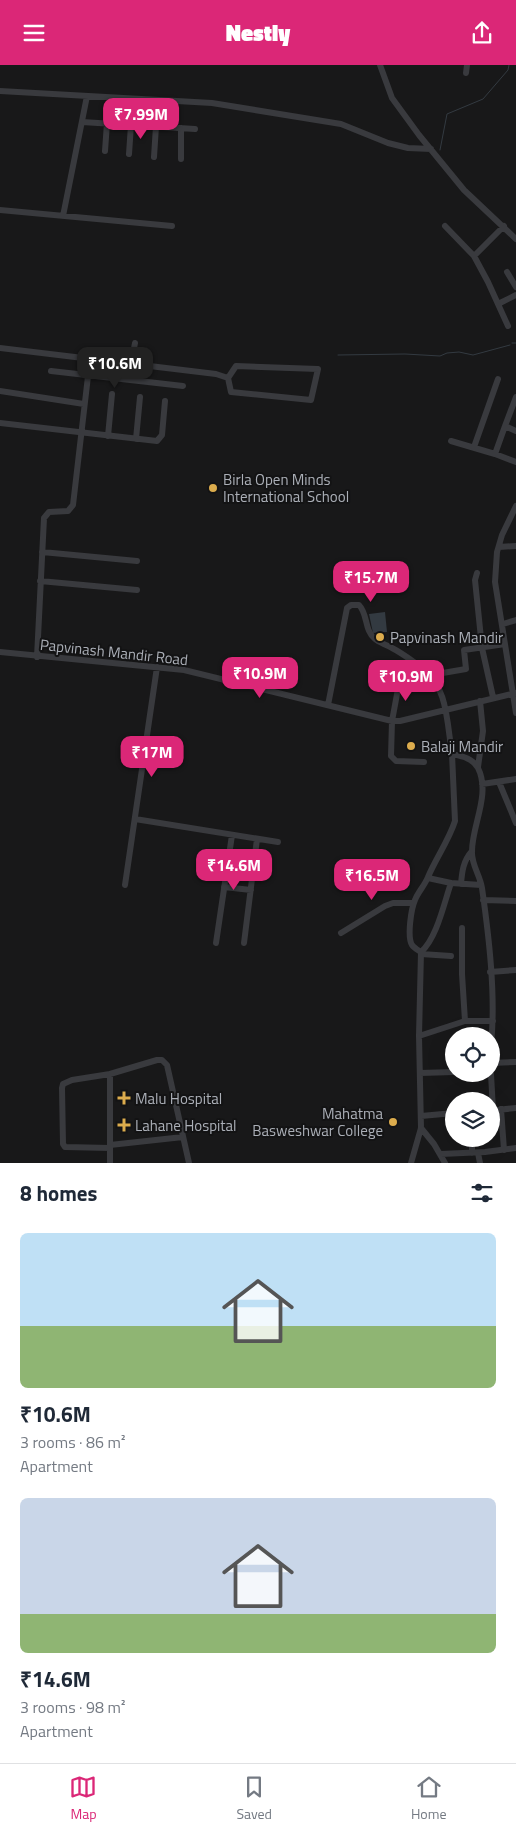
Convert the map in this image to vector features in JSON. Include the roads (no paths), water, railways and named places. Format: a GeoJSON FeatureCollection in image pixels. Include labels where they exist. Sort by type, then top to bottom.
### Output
{"type":"FeatureCollection","features":[{"type":"Feature","properties":{"kind":"street"},"geometry":{"type":"LineString","coordinates":[[380,65],[392,98],[431,149],[464,190],[516,239]]}},
{"type":"Feature","properties":{"kind":"street"},"geometry":{"type":"LineString","coordinates":[[466,73],[467,65]]}},
{"type":"Feature","properties":{"kind":"street"},"geometry":{"type":"LineString","coordinates":[[0,91],[212,103],[341,124],[388,143],[408,148],[431,149]]}},
{"type":"Feature","properties":{"kind":"street"},"geometry":{"type":"LineString","coordinates":[[63,216],[87,96]]}},
{"type":"Feature","properties":{"kind":"street"},"geometry":{"type":"LineString","coordinates":[[82,122],[195,129]]}},
{"type":"Feature","properties":{"kind":"street"},"geometry":{"type":"LineString","coordinates":[[105,151],[107,123]]}},
{"type":"Feature","properties":{"kind":"street"},"geometry":{"type":"LineString","coordinates":[[129,154],[131,125]]}},
{"type":"Feature","properties":{"kind":"street"},"geometry":{"type":"LineString","coordinates":[[154,157],[156,126]]}},
{"type":"Feature","properties":{"kind":"street"},"geometry":{"type":"LineString","coordinates":[[180,159],[181,128]]}},
{"type":"Feature","properties":{"kind":"street"},"geometry":{"type":"LineString","coordinates":[[0,210],[172,226]]}},
{"type":"Feature","properties":{"kind":"street"},"geometry":{"type":"LineString","coordinates":[[445,226],[474,256],[508,326]]}},
{"type":"Feature","properties":{"kind":"street"},"geometry":{"type":"LineString","coordinates":[[474,256],[504,226]]}},
{"type":"Feature","properties":{"kind":"street"},"geometry":{"type":"LineString","coordinates":[[507,272],[516,287]]}},
{"type":"Feature","properties":{"kind":"street"},"geometry":{"type":"LineString","coordinates":[[498,304],[516,295]]}},
{"type":"Feature","properties":{"kind":"street"},"geometry":{"type":"LineString","coordinates":[[131,364],[135,343]]}},
{"type":"Feature","properties":{"kind":"street"},"geometry":{"type":"LineString","coordinates":[[0,348],[216,374],[228,378]]}},
{"type":"Feature","properties":{"kind":"street"},"geometry":{"type":"LineString","coordinates":[[37,657],[44,518],[49,512],[68,511],[73,505],[90,359]]}},
{"type":"Feature","properties":{"kind":"street"},"geometry":{"type":"LineString","coordinates":[[236,366],[318,369],[311,400],[231,392],[228,378],[236,366]]}},
{"type":"Feature","properties":{"kind":"street"},"geometry":{"type":"LineString","coordinates":[[51,371],[183,386]]}},
{"type":"Feature","properties":{"kind":"street"},"geometry":{"type":"LineString","coordinates":[[474,447],[498,379]]}},
{"type":"Feature","properties":{"kind":"street"},"geometry":{"type":"LineString","coordinates":[[0,391],[84,404]]}},
{"type":"Feature","properties":{"kind":"street"},"geometry":{"type":"LineString","coordinates":[[108,436],[112,394]]}},
{"type":"Feature","properties":{"kind":"street"},"geometry":{"type":"LineString","coordinates":[[136,439],[140,397]]}},
{"type":"Feature","properties":{"kind":"street"},"geometry":{"type":"LineString","coordinates":[[495,454],[516,397]]}},
{"type":"Feature","properties":{"kind":"street"},"geometry":{"type":"LineString","coordinates":[[0,423],[157,441],[161,438],[165,401]]}},
{"type":"Feature","properties":{"kind":"street"},"geometry":{"type":"LineString","coordinates":[[504,426],[516,431]]}},
{"type":"Feature","properties":{"kind":"street"},"geometry":{"type":"LineString","coordinates":[[451,441],[495,454],[516,463]]}},
{"type":"Feature","properties":{"kind":"street"},"geometry":{"type":"LineString","coordinates":[[516,506],[502,535],[495,582],[505,644],[512,669],[516,713]]}},
{"type":"Feature","properties":{"kind":"street"},"geometry":{"type":"LineString","coordinates":[[499,547],[516,545]]}},
{"type":"Feature","properties":{"kind":"street"},"geometry":{"type":"LineString","coordinates":[[42,552],[137,561]]}},
{"type":"Feature","properties":{"kind":"street"},"geometry":{"type":"LineString","coordinates":[[477,573],[475,580],[482,647],[493,697]]}},
{"type":"Feature","properties":{"kind":"street"},"geometry":{"type":"LineString","coordinates":[[40,581],[137,590]]}},
{"type":"Feature","properties":{"kind":"street"},"geometry":{"type":"LineString","coordinates":[[328,705],[347,608],[351,605],[359,605],[362,609],[368,631],[373,638],[389,646],[432,675],[440,688],[452,754],[455,821],[414,903],[410,940],[421,953],[450,956]]}},
{"type":"Feature","properties":{"kind":"street"},"geometry":{"type":"LineString","coordinates":[[502,624],[516,620]]}},
{"type":"Feature","properties":{"kind":"street"},"geometry":{"type":"LineString","coordinates":[[432,675],[466,669],[464,650],[505,644]]}},
{"type":"Feature","properties":{"kind":"street","name":"Papvinash Mandir Road"},"geometry":{"type":"LineString","coordinates":[[0,652],[157,667],[198,673],[392,721],[400,721],[514,693]]}},
{"type":"Feature","properties":{"kind":"street"},"geometry":{"type":"LineString","coordinates":[[125,885],[157,667]]}},
{"type":"Feature","properties":{"kind":"street"},"geometry":{"type":"LineString","coordinates":[[400,678],[392,721],[390,753],[396,761],[424,762]]}},
{"type":"Feature","properties":{"kind":"street"},"geometry":{"type":"LineString","coordinates":[[480,701],[483,731],[478,767],[482,784],[472,851],[483,900],[490,972],[492,1027]]}},
{"type":"Feature","properties":{"kind":"street"},"geometry":{"type":"LineString","coordinates":[[452,754],[465,757],[478,767]]}},
{"type":"Feature","properties":{"kind":"street"},"geometry":{"type":"LineString","coordinates":[[482,784],[516,779]]}},
{"type":"Feature","properties":{"kind":"street"},"geometry":{"type":"LineString","coordinates":[[499,782],[516,823]]}},
{"type":"Feature","properties":{"kind":"street"},"geometry":{"type":"LineString","coordinates":[[135,819],[278,842]]}},
{"type":"Feature","properties":{"kind":"street"},"geometry":{"type":"LineString","coordinates":[[216,943],[232,835]]}},
{"type":"Feature","properties":{"kind":"street"},"geometry":{"type":"LineString","coordinates":[[244,943],[257,839]]}},
{"type":"Feature","properties":{"kind":"street"},"geometry":{"type":"LineString","coordinates":[[461,884],[465,859],[472,851]]}},
{"type":"Feature","properties":{"kind":"street"},"geometry":{"type":"LineString","coordinates":[[428,878],[451,883],[481,885]]}},
{"type":"Feature","properties":{"kind":"street"},"geometry":{"type":"LineString","coordinates":[[412,1163],[421,1128],[418,1036],[421,953],[429,943],[435,930],[451,883]]}},
{"type":"Feature","properties":{"kind":"street"},"geometry":{"type":"LineString","coordinates":[[224,887],[251,890]]}},
{"type":"Feature","properties":{"kind":"street"},"geometry":{"type":"LineString","coordinates":[[483,900],[516,901]]}},
{"type":"Feature","properties":{"kind":"street"},"geometry":{"type":"LineString","coordinates":[[341,933],[385,906],[401,902],[414,903]]}},
{"type":"Feature","properties":{"kind":"street"},"geometry":{"type":"LineString","coordinates":[[462,928],[465,1021]]}},
{"type":"Feature","properties":{"kind":"street"},"geometry":{"type":"LineString","coordinates":[[490,972],[516,970]]}},
{"type":"Feature","properties":{"kind":"street"},"geometry":{"type":"LineString","coordinates":[[418,1036],[465,1021],[493,1021]]}},
{"type":"Feature","properties":{"kind":"street"},"geometry":{"type":"LineString","coordinates":[[183,1137],[110,1146],[65,1147],[63,1144],[63,1084],[72,1080],[110,1074],[157,1060],[165,1062],[183,1137],[189,1163]]}},
{"type":"Feature","properties":{"kind":"street"},"geometry":{"type":"LineString","coordinates":[[500,1063],[516,1062]]}},
{"type":"Feature","properties":{"kind":"street"},"geometry":{"type":"LineString","coordinates":[[420,1073],[445,1072]]}},
{"type":"Feature","properties":{"kind":"street"},"geometry":{"type":"LineString","coordinates":[[110,1074],[110,1163]]}},
{"type":"Feature","properties":{"kind":"street"},"geometry":{"type":"LineString","coordinates":[[504,1150],[501,1109],[516,1108]]}},
{"type":"Feature","properties":{"kind":"street"},"geometry":{"type":"LineString","coordinates":[[421,1116],[445,1114]]}},
{"type":"Feature","properties":{"kind":"street"},"geometry":{"type":"LineString","coordinates":[[421,1128],[446,1163]]}},
{"type":"Feature","properties":{"kind":"street"},"geometry":{"type":"LineString","coordinates":[[474,1147],[480,1163]]}},
{"type":"Feature","properties":{"kind":"street"},"geometry":{"type":"LineString","coordinates":[[441,1154],[516,1149]]}},
{"type":"Feature","properties":{"kind":"waterway"},"geometry":{"type":"LineString","coordinates":[[440,150],[447,114],[483,99],[508,70],[509,65]]}},
{"type":"Feature","properties":{"kind":"waterway"},"geometry":{"type":"LineString","coordinates":[[338,355],[405,354],[440,356],[459,352],[473,355],[510,345]]}},
{"type":"Feature","properties":{"kind":"place","name":"Birla Open Minds International School"},"geometry":{"type":"Point","coordinates":[213,488]}},
{"type":"Feature","properties":{"kind":"place","name":"Papvinash Mandir"},"geometry":{"type":"Point","coordinates":[380,637]}},
{"type":"Feature","properties":{"kind":"place","name":"Balaji Mandir"},"geometry":{"type":"Point","coordinates":[411,746]}},
{"type":"Feature","properties":{"kind":"place","name":"Malu Hospital"},"geometry":{"type":"Point","coordinates":[124,1098]}},
{"type":"Feature","properties":{"kind":"place","name":"Mahatma Basweshwar College"},"geometry":{"type":"Point","coordinates":[393,1122]}},
{"type":"Feature","properties":{"kind":"place","name":"Lahane Hospital"},"geometry":{"type":"Point","coordinates":[124,1125]}}]}
